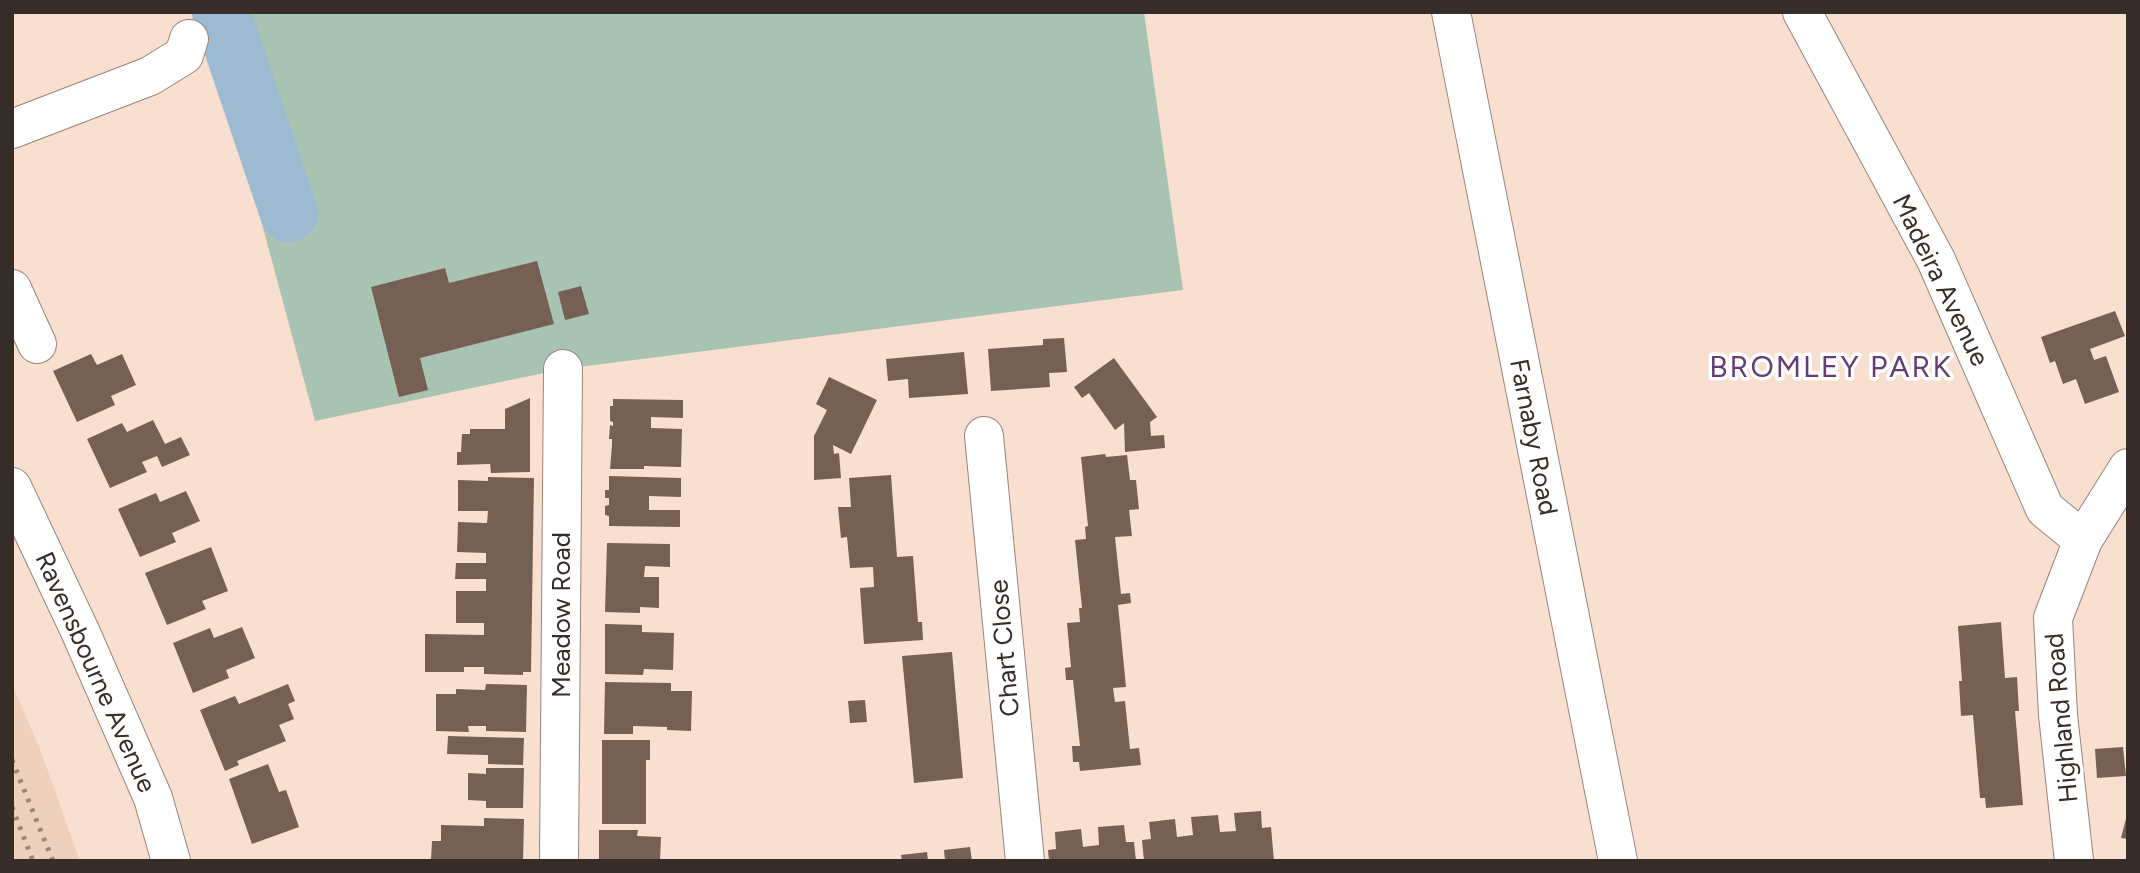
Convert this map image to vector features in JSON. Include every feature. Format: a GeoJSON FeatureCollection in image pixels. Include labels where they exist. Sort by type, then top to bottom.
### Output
{"type":"FeatureCollection","features":[{"type":"Feature","properties":{"kind":"street","name":"Farnaby Road"},"geometry":{"type":"LineString","coordinates":[[1451,12],[1618,861]]}},
{"type":"Feature","properties":{"kind":"street","name":"Madeira Avenue"},"geometry":{"type":"LineString","coordinates":[[1802,12],[1936,260],[2045,509],[2083,540]]}},
{"type":"Feature","properties":{"kind":"street"},"geometry":{"type":"LineString","coordinates":[[12,129],[150,76],[184,55],[189,39]]}},
{"type":"Feature","properties":{"kind":"street"},"geometry":{"type":"LineString","coordinates":[[12,289],[37,344]]}},
{"type":"Feature","properties":{"kind":"street","name":"Meadow Road"},"geometry":{"type":"LineString","coordinates":[[559,861],[563,369]]}},
{"type":"Feature","properties":{"kind":"street","name":"Chart Close"},"geometry":{"type":"LineString","coordinates":[[984,436],[1025,861]]}},
{"type":"Feature","properties":{"kind":"street","name":"Highland Road"},"geometry":{"type":"LineString","coordinates":[[2074,861],[2058,715],[2053,618],[2083,540],[2118,508],[2128,468]]}},
{"type":"Feature","properties":{"kind":"street","name":"Ravensbourne Avenue"},"geometry":{"type":"LineString","coordinates":[[12,487],[80,631],[153,798],[171,861]]}},
{"type":"Feature","properties":{"kind":"shaded area"},"geometry":{"type":"Polygon","coordinates":[[[12,684],[40,749],[80,861],[12,861],[12,684]]]}},
{"type":"Feature","properties":{"kind":"green space"},"geometry":{"type":"Polygon","coordinates":[[[205,12],[1144,12],[1183,290],[563,369],[315,421],[205,12]]]}},
{"type":"Feature","properties":{"kind":"building"},"geometry":{"type":"Polygon","coordinates":[[[537,261],[554,324],[420,358],[428,390],[399,397],[371,287],[445,268],[449,283],[537,261]]]}},
{"type":"Feature","properties":{"kind":"building"},"geometry":{"type":"Polygon","coordinates":[[[581,286],[589,314],[565,320],[558,292],[581,286]]]}},
{"type":"Feature","properties":{"kind":"building"},"geometry":{"type":"Polygon","coordinates":[[[2115,311],[2125,336],[2090,349],[2094,360],[2106,356],[2119,392],[2085,404],[2076,379],[2063,384],[2055,361],[2050,363],[2041,337],[2115,311]]]}},
{"type":"Feature","properties":{"kind":"building"},"geometry":{"type":"Polygon","coordinates":[[[1064,338],[1067,372],[1049,373],[1050,387],[991,391],[988,349],[1043,345],[1043,339],[1064,338]]]}},
{"type":"Feature","properties":{"kind":"building"},"geometry":{"type":"Polygon","coordinates":[[[964,352],[968,394],[909,398],[908,379],[888,381],[886,359],[964,352]]]}},
{"type":"Feature","properties":{"kind":"building"},"geometry":{"type":"Polygon","coordinates":[[[91,354],[97,365],[122,354],[136,385],[111,396],[115,405],[77,422],[53,371],[91,354]]]}},
{"type":"Feature","properties":{"kind":"building"},"geometry":{"type":"Polygon","coordinates":[[[1114,358],[1157,417],[1150,422],[1151,436],[1164,435],[1165,448],[1125,452],[1124,423],[1115,430],[1089,393],[1082,398],[1074,387],[1114,358]]]}},
{"type":"Feature","properties":{"kind":"building"},"geometry":{"type":"Polygon","coordinates":[[[829,377],[877,400],[851,454],[833,445],[834,454],[839,453],[841,478],[814,480],[814,436],[827,410],[816,404],[829,377]]]}},
{"type":"Feature","properties":{"kind":"building"},"geometry":{"type":"Polygon","coordinates":[[[530,398],[530,472],[491,473],[490,464],[457,465],[462,434],[470,434],[470,429],[505,429],[505,409],[530,398]]]}},
{"type":"Feature","properties":{"kind":"building"},"geometry":{"type":"Polygon","coordinates":[[[613,399],[683,400],[683,418],[651,417],[651,428],[682,429],[681,467],[610,469],[612,439],[609,439],[610,425],[613,426],[613,422],[610,421],[610,406],[613,406],[613,399]]]}},
{"type":"Feature","properties":{"kind":"building"},"geometry":{"type":"Polygon","coordinates":[[[153,420],[165,444],[181,437],[190,455],[162,467],[157,456],[142,462],[147,472],[110,488],[87,439],[122,423],[127,432],[153,420]]]}},
{"type":"Feature","properties":{"kind":"building"},"geometry":{"type":"Polygon","coordinates":[[[1105,454],[1106,457],[1127,455],[1130,480],[1136,480],[1139,509],[1129,510],[1132,536],[1115,537],[1121,594],[1130,593],[1131,603],[1118,605],[1126,687],[1113,688],[1115,702],[1125,701],[1130,749],[1139,748],[1141,765],[1080,771],[1079,762],[1073,762],[1072,746],[1080,746],[1073,680],[1066,680],[1065,668],[1071,667],[1067,623],[1080,622],[1079,608],[1082,608],[1075,540],[1086,539],[1085,527],[1088,526],[1081,457],[1105,454]]]}},
{"type":"Feature","properties":{"kind":"building"},"geometry":{"type":"Polygon","coordinates":[[[891,475],[897,557],[913,556],[918,622],[922,622],[923,640],[864,644],[860,588],[874,587],[873,567],[850,568],[847,537],[841,538],[838,507],[851,507],[849,478],[891,475]]]}},
{"type":"Feature","properties":{"kind":"building"},"geometry":{"type":"Polygon","coordinates":[[[609,476],[681,478],[681,497],[649,496],[649,510],[680,510],[680,527],[609,526],[605,506],[609,505],[609,498],[605,498],[605,490],[609,490],[609,476]]]}},
{"type":"Feature","properties":{"kind":"building"},"geometry":{"type":"Polygon","coordinates":[[[488,477],[534,478],[531,672],[523,672],[523,675],[484,674],[484,667],[464,667],[464,672],[425,672],[425,634],[484,635],[484,623],[456,623],[456,591],[486,591],[486,579],[455,579],[456,563],[486,563],[486,553],[457,552],[458,522],[487,523],[488,511],[458,511],[458,480],[488,481],[488,477]]]}},
{"type":"Feature","properties":{"kind":"building"},"geometry":{"type":"Polygon","coordinates":[[[186,491],[200,521],[172,533],[176,542],[140,557],[118,509],[156,493],[160,502],[186,491]]]}},
{"type":"Feature","properties":{"kind":"building"},"geometry":{"type":"Polygon","coordinates":[[[607,543],[670,544],[670,567],[645,566],[644,577],[659,577],[659,608],[640,607],[640,613],[605,612],[607,543]]]}},
{"type":"Feature","properties":{"kind":"building"},"geometry":{"type":"Polygon","coordinates":[[[211,547],[228,591],[202,601],[206,609],[167,625],[145,573],[211,547]]]}},
{"type":"Feature","properties":{"kind":"building"},"geometry":{"type":"Polygon","coordinates":[[[2001,622],[2005,678],[2017,677],[2019,711],[2015,711],[2023,805],[1986,808],[1985,798],[1980,798],[1973,715],[1961,716],[1959,681],[1962,681],[1958,626],[2001,622]]]}},
{"type":"Feature","properties":{"kind":"building"},"geometry":{"type":"Polygon","coordinates":[[[605,624],[642,625],[642,632],[674,633],[673,670],[644,669],[643,675],[605,674],[605,624]]]}},
{"type":"Feature","properties":{"kind":"building"},"geometry":{"type":"Polygon","coordinates":[[[242,627],[255,658],[226,670],[229,678],[193,693],[173,643],[210,628],[214,638],[242,627]]]}},
{"type":"Feature","properties":{"kind":"building"},"geometry":{"type":"Polygon","coordinates":[[[952,652],[963,778],[914,783],[902,656],[952,652]]]}},
{"type":"Feature","properties":{"kind":"building"},"geometry":{"type":"Polygon","coordinates":[[[605,682],[671,683],[671,691],[692,691],[691,731],[633,726],[633,734],[604,734],[605,682]]]}},
{"type":"Feature","properties":{"kind":"building"},"geometry":{"type":"Polygon","coordinates":[[[288,684],[295,701],[288,704],[294,719],[279,725],[286,741],[237,761],[239,765],[225,771],[200,710],[235,696],[239,704],[288,684]]]}},
{"type":"Feature","properties":{"kind":"building"},"geometry":{"type":"Polygon","coordinates":[[[486,684],[527,685],[526,732],[486,731],[486,726],[468,726],[469,732],[436,731],[436,694],[456,694],[456,689],[485,690],[486,684]]]}},
{"type":"Feature","properties":{"kind":"building"},"geometry":{"type":"Polygon","coordinates":[[[865,700],[867,722],[850,723],[848,701],[865,700]]]}},
{"type":"Feature","properties":{"kind":"building"},"geometry":{"type":"Polygon","coordinates":[[[448,736],[524,738],[523,765],[488,764],[488,755],[447,754],[448,736]]]}},
{"type":"Feature","properties":{"kind":"building"},"geometry":{"type":"Polygon","coordinates":[[[602,740],[650,740],[650,760],[646,760],[646,824],[602,824],[602,740]]]}},
{"type":"Feature","properties":{"kind":"building"},"geometry":{"type":"Polygon","coordinates":[[[2123,747],[2126,776],[2097,778],[2095,749],[2123,747]]]}},
{"type":"Feature","properties":{"kind":"building"},"geometry":{"type":"Polygon","coordinates":[[[268,764],[279,792],[286,790],[299,827],[252,844],[229,779],[268,764]]]}},
{"type":"Feature","properties":{"kind":"building"},"geometry":{"type":"Polygon","coordinates":[[[486,768],[524,768],[523,808],[486,808],[486,801],[468,800],[468,773],[486,774],[486,768]]]}},
{"type":"Feature","properties":{"kind":"building"},"geometry":{"type":"Polygon","coordinates":[[[1261,811],[1262,828],[1271,827],[1274,861],[1144,861],[1142,840],[1151,839],[1149,822],[1175,819],[1177,837],[1193,835],[1191,817],[1218,815],[1220,832],[1236,831],[1234,813],[1261,811]]]}},
{"type":"Feature","properties":{"kind":"building"},"geometry":{"type":"Polygon","coordinates":[[[2128,815],[2128,839],[2121,838],[2128,815]]]}},
{"type":"Feature","properties":{"kind":"building"},"geometry":{"type":"Polygon","coordinates":[[[484,818],[524,819],[523,861],[431,860],[432,841],[441,841],[441,825],[484,826],[484,818]]]}},
{"type":"Feature","properties":{"kind":"building"},"geometry":{"type":"Polygon","coordinates":[[[1124,825],[1126,842],[1134,842],[1136,861],[1049,861],[1048,850],[1056,849],[1055,832],[1081,829],[1083,847],[1099,845],[1098,827],[1124,825]]]}},
{"type":"Feature","properties":{"kind":"building"},"geometry":{"type":"Polygon","coordinates":[[[599,830],[638,830],[637,836],[661,837],[660,861],[599,861],[599,830]]]}},
{"type":"Feature","properties":{"kind":"building"},"geometry":{"type":"Polygon","coordinates":[[[970,847],[972,861],[945,861],[944,850],[970,847]]]}},
{"type":"Feature","properties":{"kind":"building"},"geometry":{"type":"Polygon","coordinates":[[[927,852],[928,861],[902,861],[901,855],[927,852]]]}},
{"type":"Feature","properties":{"kind":"waterway"},"geometry":{"type":"LineString","coordinates":[[221,12],[289,213]]}},
{"type":"Feature","properties":{"kind":"railway"},"geometry":{"type":"LineString","coordinates":[[12,760],[53,861]]}},
{"type":"Feature","properties":{"kind":"railway"},"geometry":{"type":"LineString","coordinates":[[12,807],[33,861]]}},
{"type":"Feature","properties":{"kind":"district","name":"BROMLEY PARK"},"geometry":{"type":"Point","coordinates":[1831,366]}}]}
